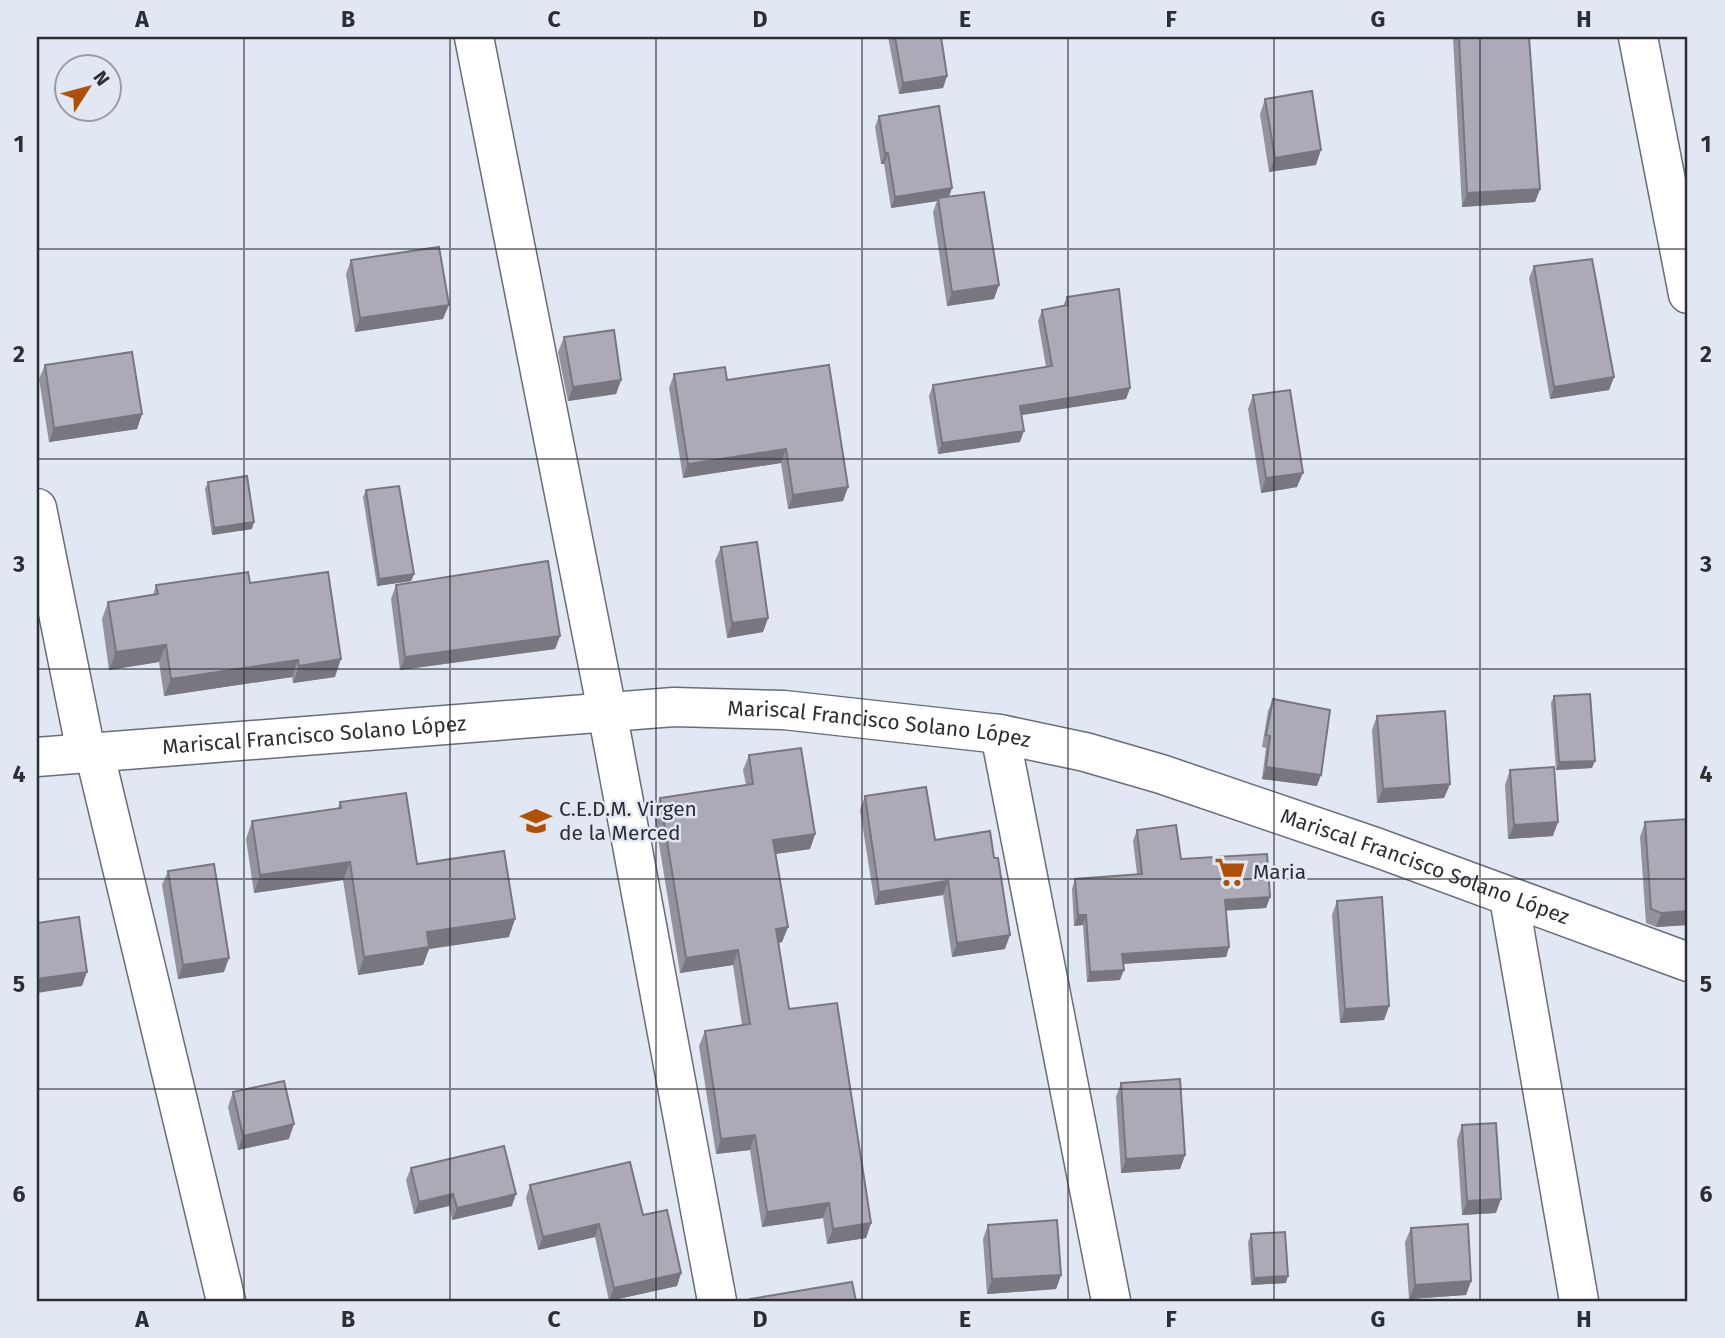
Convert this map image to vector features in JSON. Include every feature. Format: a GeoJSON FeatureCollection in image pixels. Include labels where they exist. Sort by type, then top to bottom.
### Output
{"type":"FeatureCollection","features":[{"type":"Feature","properties":{"kind":"street"},"geometry":{"type":"LineString","coordinates":[[474,37],[607,711],[717,1301]]}},
{"type":"Feature","properties":{"kind":"street"},"geometry":{"type":"LineString","coordinates":[[1639,37],[1688,294]]}},
{"type":"Feature","properties":{"kind":"street"},"geometry":{"type":"LineString","coordinates":[[37,508],[90,752],[226,1301]]}},
{"type":"Feature","properties":{"kind":"street","name":"Mariscal Francisco Solano López"},"geometry":{"type":"LineString","coordinates":[[37,757],[674,707],[784,710],[1000,734],[1085,752],[1161,774],[1378,848],[1688,962]]}},
{"type":"Feature","properties":{"kind":"street"},"geometry":{"type":"LineString","coordinates":[[1000,734],[1111,1301]]}},
{"type":"Feature","properties":{"kind":"street"},"geometry":{"type":"LineString","coordinates":[[1509,898],[1580,1301]]}},
{"type":"Feature","properties":{"kind":"building"},"geometry":{"type":"Polygon","coordinates":[[[895,37],[941,37],[947,76],[903,83],[895,37]]]}},
{"type":"Feature","properties":{"kind":"building"},"geometry":{"type":"Polygon","coordinates":[[[1459,37],[1529,37],[1540,189],[1467,193],[1459,37]]]}},
{"type":"Feature","properties":{"kind":"building"},"geometry":{"type":"Polygon","coordinates":[[[1312,91],[1321,150],[1275,158],[1265,99],[1312,91]]]}},
{"type":"Feature","properties":{"kind":"building"},"geometry":{"type":"Polygon","coordinates":[[[939,106],[952,188],[895,197],[879,116],[939,106]]]}},
{"type":"Feature","properties":{"kind":"building"},"geometry":{"type":"Polygon","coordinates":[[[984,192],[999,285],[952,292],[938,198],[984,192]]]}},
{"type":"Feature","properties":{"kind":"building"},"geometry":{"type":"Polygon","coordinates":[[[439,247],[449,305],[360,318],[351,260],[439,247]]]}},
{"type":"Feature","properties":{"kind":"building"},"geometry":{"type":"Polygon","coordinates":[[[1592,259],[1614,377],[1554,387],[1534,266],[1592,259]]]}},
{"type":"Feature","properties":{"kind":"building"},"geometry":{"type":"Polygon","coordinates":[[[1119,289],[1130,388],[1020,406],[1024,431],[942,443],[933,385],[1052,366],[1042,310],[1068,305],[1067,297],[1119,289]]]}},
{"type":"Feature","properties":{"kind":"building"},"geometry":{"type":"Polygon","coordinates":[[[614,330],[621,380],[573,387],[564,337],[614,330]]]}},
{"type":"Feature","properties":{"kind":"building"},"geometry":{"type":"Polygon","coordinates":[[[132,352],[142,414],[54,428],[45,365],[132,352]]]}},
{"type":"Feature","properties":{"kind":"building"},"geometry":{"type":"Polygon","coordinates":[[[829,365],[848,487],[793,495],[786,449],[688,464],[674,374],[725,367],[727,380],[829,365]]]}},
{"type":"Feature","properties":{"kind":"building"},"geometry":{"type":"Polygon","coordinates":[[[1290,390],[1303,473],[1266,478],[1253,395],[1290,390]]]}},
{"type":"Feature","properties":{"kind":"building"},"geometry":{"type":"Polygon","coordinates":[[[247,476],[254,522],[214,528],[208,482],[247,476]]]}},
{"type":"Feature","properties":{"kind":"building"},"geometry":{"type":"Polygon","coordinates":[[[399,486],[414,574],[379,579],[366,490],[399,486]]]}},
{"type":"Feature","properties":{"kind":"building"},"geometry":{"type":"Polygon","coordinates":[[[757,542],[768,618],[732,623],[721,547],[757,542]]]}},
{"type":"Feature","properties":{"kind":"building"},"geometry":{"type":"Polygon","coordinates":[[[548,561],[560,636],[405,657],[396,585],[548,561]]]}},
{"type":"Feature","properties":{"kind":"building"},"geometry":{"type":"Polygon","coordinates":[[[248,572],[250,583],[328,572],[341,659],[299,666],[298,660],[171,679],[166,645],[116,652],[108,602],[158,594],[156,585],[248,572]]]}},
{"type":"Feature","properties":{"kind":"building"},"geometry":{"type":"Polygon","coordinates":[[[1590,694],[1595,761],[1559,762],[1554,696],[1590,694]]]}},
{"type":"Feature","properties":{"kind":"building"},"geometry":{"type":"Polygon","coordinates":[[[1273,699],[1330,710],[1321,775],[1266,767],[1270,736],[1266,735],[1273,699]]]}},
{"type":"Feature","properties":{"kind":"building"},"geometry":{"type":"Polygon","coordinates":[[[1445,711],[1450,784],[1383,789],[1377,716],[1445,711]]]}},
{"type":"Feature","properties":{"kind":"building"},"geometry":{"type":"Polygon","coordinates":[[[801,748],[815,834],[773,840],[788,927],[776,929],[789,1009],[837,1003],[871,1223],[833,1229],[829,1203],[767,1212],[755,1135],[721,1139],[705,1031],[750,1024],[738,950],[686,958],[660,798],[753,784],[749,755],[801,748]]]}},
{"type":"Feature","properties":{"kind":"building"},"geometry":{"type":"Polygon","coordinates":[[[1554,767],[1558,822],[1514,825],[1510,770],[1554,767]]]}},
{"type":"Feature","properties":{"kind":"building"},"geometry":{"type":"Polygon","coordinates":[[[926,787],[935,840],[990,831],[994,858],[998,858],[1010,935],[957,943],[948,881],[879,892],[865,796],[926,787]]]}},
{"type":"Feature","properties":{"kind":"building"},"geometry":{"type":"Polygon","coordinates":[[[406,793],[417,864],[504,851],[515,919],[427,932],[429,947],[364,957],[350,862],[260,875],[252,821],[341,808],[340,802],[406,793]]]}},
{"type":"Feature","properties":{"kind":"building"},"geometry":{"type":"Polygon","coordinates":[[[1688,819],[1688,911],[1661,913],[1651,909],[1645,822],[1688,819]]]}},
{"type":"Feature","properties":{"kind":"building"},"geometry":{"type":"Polygon","coordinates":[[[1176,825],[1181,859],[1267,854],[1270,897],[1225,900],[1229,947],[1122,954],[1124,970],[1090,972],[1086,915],[1078,915],[1075,879],[1142,874],[1137,830],[1176,825]]]}},
{"type":"Feature","properties":{"kind":"building"},"geometry":{"type":"Polygon","coordinates":[[[214,864],[229,958],[183,965],[168,871],[214,864]]]}},
{"type":"Feature","properties":{"kind":"building"},"geometry":{"type":"Polygon","coordinates":[[[1382,897],[1389,1006],[1345,1009],[1337,901],[1382,897]]]}},
{"type":"Feature","properties":{"kind":"building"},"geometry":{"type":"Polygon","coordinates":[[[79,917],[87,972],[37,979],[37,923],[79,917]]]}},
{"type":"Feature","properties":{"kind":"building"},"geometry":{"type":"Polygon","coordinates":[[[1180,1079],[1185,1155],[1126,1159],[1121,1083],[1180,1079]]]}},
{"type":"Feature","properties":{"kind":"building"},"geometry":{"type":"Polygon","coordinates":[[[284,1081],[294,1124],[243,1136],[233,1092],[284,1081]]]}},
{"type":"Feature","properties":{"kind":"building"},"geometry":{"type":"Polygon","coordinates":[[[1496,1123],[1501,1199],[1467,1201],[1462,1125],[1496,1123]]]}},
{"type":"Feature","properties":{"kind":"building"},"geometry":{"type":"Polygon","coordinates":[[[504,1146],[516,1194],[457,1208],[453,1194],[419,1202],[411,1168],[504,1146]]]}},
{"type":"Feature","properties":{"kind":"building"},"geometry":{"type":"Polygon","coordinates":[[[630,1162],[643,1215],[667,1210],[681,1273],[614,1288],[599,1224],[543,1237],[530,1185],[630,1162]]]}},
{"type":"Feature","properties":{"kind":"building"},"geometry":{"type":"Polygon","coordinates":[[[1057,1220],[1061,1275],[992,1279],[988,1225],[1057,1220]]]}},
{"type":"Feature","properties":{"kind":"building"},"geometry":{"type":"Polygon","coordinates":[[[1468,1224],[1471,1281],[1415,1285],[1411,1228],[1468,1224]]]}},
{"type":"Feature","properties":{"kind":"building"},"geometry":{"type":"Polygon","coordinates":[[[1285,1232],[1288,1276],[1254,1278],[1251,1234],[1285,1232]]]}},
{"type":"Feature","properties":{"kind":"building"},"geometry":{"type":"Polygon","coordinates":[[[852,1282],[856,1301],[750,1301],[750,1299],[852,1282]]]}},
{"type":"Feature","properties":{"kind":"place","name":"C.E.D.M. Virgen de la Merced"},"geometry":{"type":"Point","coordinates":[536,821]}},
{"type":"Feature","properties":{"kind":"place","name":"Maria"},"geometry":{"type":"Point","coordinates":[1230,872]}}]}
